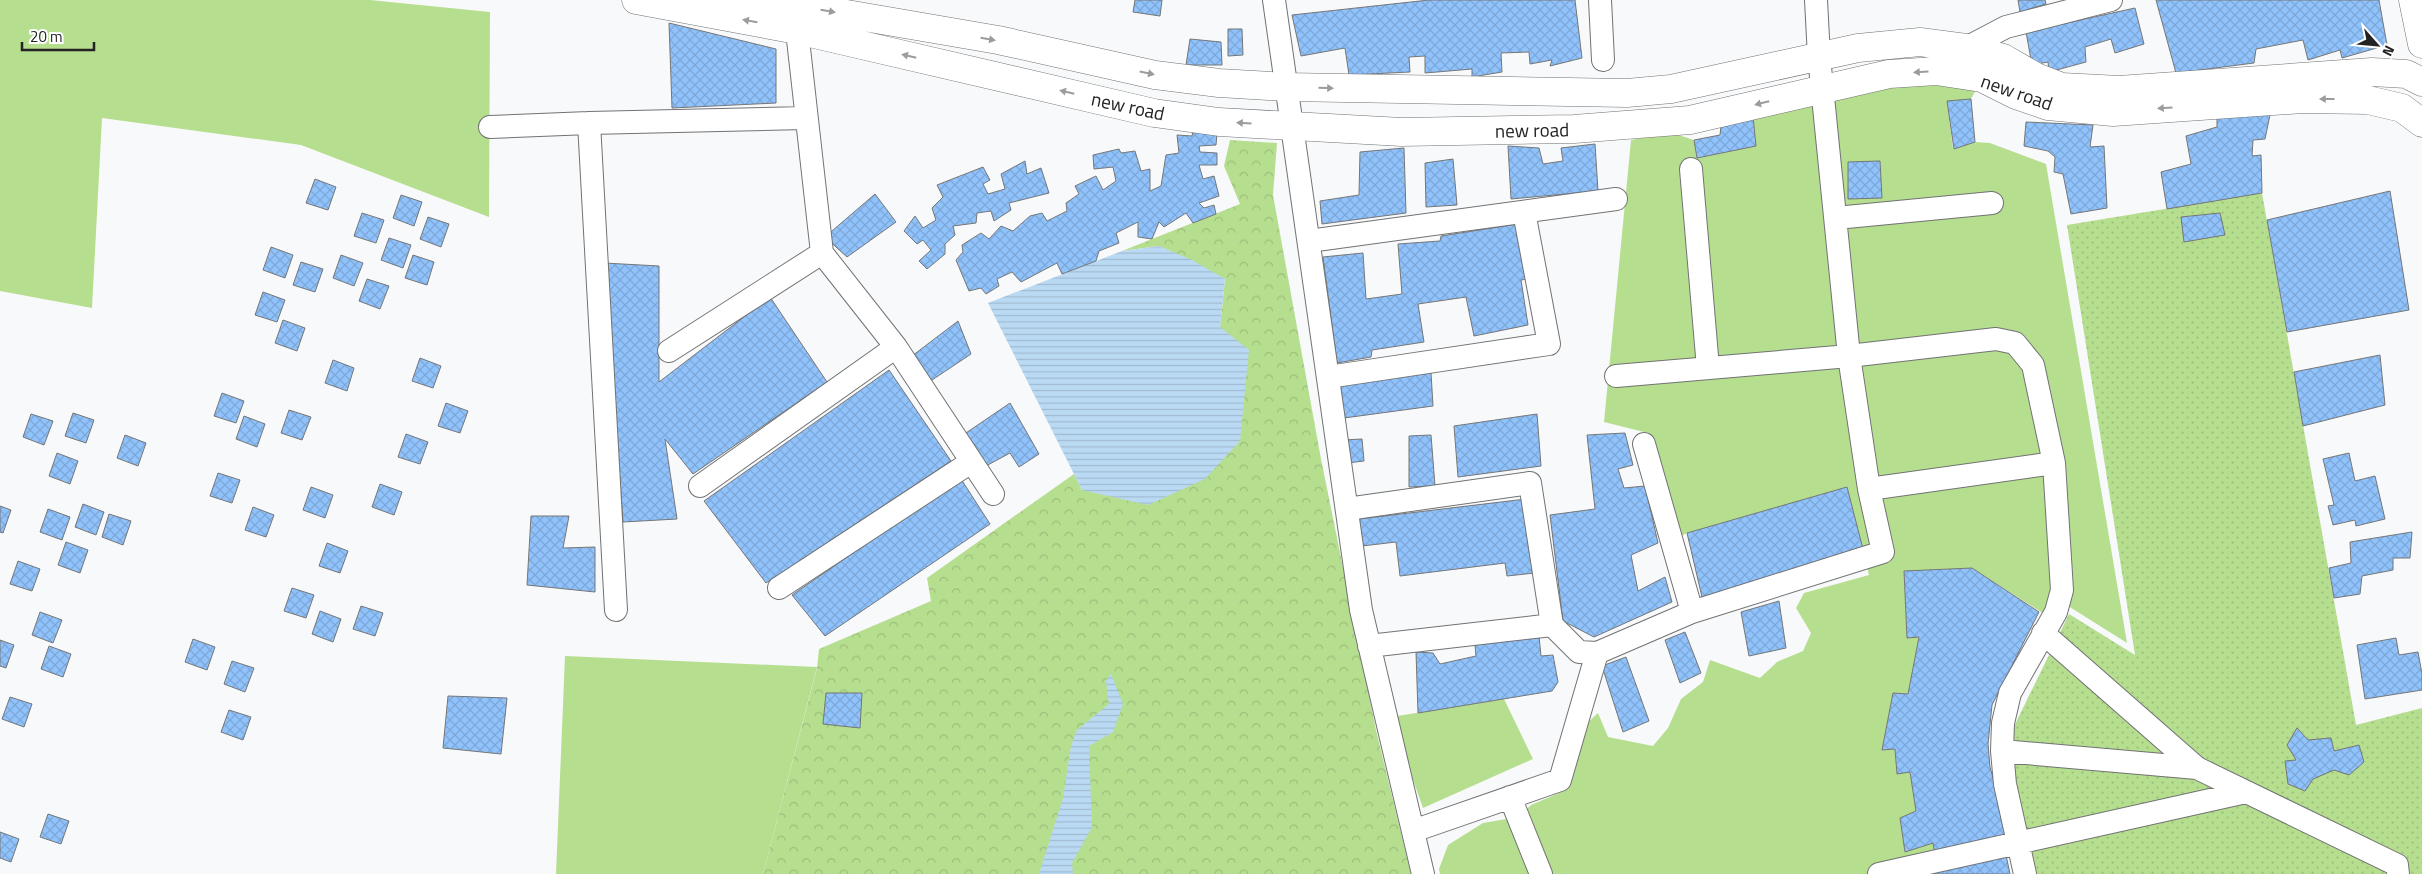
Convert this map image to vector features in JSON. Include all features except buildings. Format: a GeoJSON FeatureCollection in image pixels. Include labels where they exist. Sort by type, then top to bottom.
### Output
{"type":"FeatureCollection","features":[{"type":"Feature","properties":{"kind":"main road","name":"new road"},"geometry":{"type":"LineString","coordinates":[[636,0],[795,12],[1154,112],[1219,122],[1402,132],[1574,129],[1690,120],[1889,74],[1936,71],[1982,78],[2016,95],[2048,106],[2113,112],[2303,99],[2368,100],[2402,108],[2422,123]]}},
{"type":"Feature","properties":{"kind":"main road","name":"new road"},"geometry":{"type":"LineString","coordinates":[[727,0],[795,12],[998,40],[1155,75],[1219,83],[1288,87],[1627,94],[1672,89],[1858,48],[1920,42],[1966,48],[2003,58],[2062,88],[2119,90],[2372,72],[2406,74],[2422,82]]}},
{"type":"Feature","properties":{"kind":"main road"},"geometry":{"type":"LineString","coordinates":[[2413,0],[2422,44]]}},
{"type":"Feature","properties":{"kind":"main road"},"geometry":{"type":"LineString","coordinates":[[2368,100],[2409,107],[2422,103]]}},
{"type":"Feature","properties":{"kind":"street"},"geometry":{"type":"LineString","coordinates":[[1279,0],[1274,0],[1288,87],[1361,610],[1423,874]]}},
{"type":"Feature","properties":{"kind":"street"},"geometry":{"type":"LineString","coordinates":[[1600,0],[1603,60]]}},
{"type":"Feature","properties":{"kind":"street"},"geometry":{"type":"LineString","coordinates":[[1347,509],[1530,483],[1552,625],[1579,652],[1597,653],[1692,612],[1884,552],[1869,489],[1849,356],[1819,57],[1816,0]]}},
{"type":"Feature","properties":{"kind":"street"},"geometry":{"type":"LineString","coordinates":[[1959,75],[1966,48],[2006,27],[2111,0]]}},
{"type":"Feature","properties":{"kind":"street"},"geometry":{"type":"LineString","coordinates":[[795,12],[805,118],[822,253],[896,346],[993,494]]}},
{"type":"Feature","properties":{"kind":"street"},"geometry":{"type":"LineString","coordinates":[[490,127],[805,118]]}},
{"type":"Feature","properties":{"kind":"street"},"geometry":{"type":"LineString","coordinates":[[589,123],[616,610]]}},
{"type":"Feature","properties":{"kind":"street"},"geometry":{"type":"LineString","coordinates":[[1691,169],[1708,368]]}},
{"type":"Feature","properties":{"kind":"street"},"geometry":{"type":"LineString","coordinates":[[1309,241],[1616,199]]}},
{"type":"Feature","properties":{"kind":"street"},"geometry":{"type":"LineString","coordinates":[[1836,218],[1992,203]]}},
{"type":"Feature","properties":{"kind":"street"},"geometry":{"type":"LineString","coordinates":[[1328,377],[1549,344],[1524,212]]}},
{"type":"Feature","properties":{"kind":"street"},"geometry":{"type":"LineString","coordinates":[[669,351],[822,253]]}},
{"type":"Feature","properties":{"kind":"street"},"geometry":{"type":"LineString","coordinates":[[1616,376],[1849,356],[1996,339],[2015,343],[2034,365],[2054,463],[2062,590],[2056,612],[2010,693],[2002,723],[2005,784],[2025,874]]}},
{"type":"Feature","properties":{"kind":"street"},"geometry":{"type":"LineString","coordinates":[[700,486],[896,346]]}},
{"type":"Feature","properties":{"kind":"street"},"geometry":{"type":"LineString","coordinates":[[1644,444],[1692,612]]}},
{"type":"Feature","properties":{"kind":"street"},"geometry":{"type":"LineString","coordinates":[[779,588],[972,462]]}},
{"type":"Feature","properties":{"kind":"street"},"geometry":{"type":"LineString","coordinates":[[1869,489],[2054,463]]}},
{"type":"Feature","properties":{"kind":"street"},"geometry":{"type":"LineString","coordinates":[[1369,646],[1552,625]]}},
{"type":"Feature","properties":{"kind":"street"},"geometry":{"type":"LineString","coordinates":[[2043,633],[2197,768],[2397,865],[2398,874]]}},
{"type":"Feature","properties":{"kind":"street"},"geometry":{"type":"LineString","coordinates":[[1413,831],[1560,780],[1597,653]]}},
{"type":"Feature","properties":{"kind":"street"},"geometry":{"type":"LineString","coordinates":[[2002,751],[2197,768]]}},
{"type":"Feature","properties":{"kind":"street"},"geometry":{"type":"LineString","coordinates":[[1879,874],[2246,792]]}},
{"type":"Feature","properties":{"kind":"street"},"geometry":{"type":"LineString","coordinates":[[1510,797],[1541,874]]}},
{"type":"Feature","properties":{"kind":"green space"},"geometry":{"type":"Polygon","coordinates":[[[0,0],[370,0],[490,12],[489,217],[301,145],[102,118],[92,308],[0,291],[0,0]]]}},
{"type":"Feature","properties":{"kind":"green space"},"geometry":{"type":"Polygon","coordinates":[[[1982,78],[1971,99],[1947,102],[1953,149],[1975,142],[1990,143],[2046,164],[2127,643],[2065,604],[2052,619],[1972,568],[1904,572],[1907,638],[1919,637],[1908,694],[1893,693],[1882,750],[1895,749],[1897,774],[1910,772],[1916,811],[1900,818],[1905,852],[1933,843],[1935,854],[1921,874],[1440,874],[1439,869],[1448,845],[1483,823],[1518,817],[1531,805],[1559,793],[1581,750],[1585,725],[1598,713],[1608,737],[1653,746],[1668,728],[1681,699],[1703,682],[1710,660],[1760,678],[1777,662],[1803,651],[1811,633],[1796,608],[1804,593],[1869,575],[1847,488],[1687,533],[1671,541],[1644,444],[1644,432],[1604,422],[1631,140],[1672,133],[1694,140],[1697,158],[1756,146],[1753,116],[1840,90],[1982,78]]]}},
{"type":"Feature","properties":{"kind":"green space"},"geometry":{"type":"Polygon","coordinates":[[[1230,140],[1277,143],[1273,195],[1321,459],[1376,730],[1411,874],[763,874],[817,668],[819,649],[931,601],[927,578],[1074,474],[1082,490],[1220,327],[1225,279],[1159,246],[1122,251],[1240,204],[1224,166],[1230,140]]]}},
{"type":"Feature","properties":{"kind":"green space"},"geometry":{"type":"Polygon","coordinates":[[[2262,193],[2356,725],[2422,708],[2422,874],[2025,874],[2002,751],[2069,614],[2135,655],[2067,225],[2262,193]]]}},
{"type":"Feature","properties":{"kind":"green space"},"geometry":{"type":"Polygon","coordinates":[[[565,656],[817,667],[763,874],[556,874],[565,656]]]}},
{"type":"Feature","properties":{"kind":"green space"},"geometry":{"type":"Polygon","coordinates":[[[1504,699],[1533,759],[1423,808],[1391,717],[1504,699]]]}},
{"type":"Feature","properties":{"kind":"water"},"geometry":{"type":"Polygon","coordinates":[[[1159,246],[1192,260],[1225,279],[1220,327],[1249,350],[1240,441],[1205,479],[1148,505],[1082,490],[988,303],[1122,251],[1159,246]]]}},
{"type":"Feature","properties":{"kind":"water"},"geometry":{"type":"Polygon","coordinates":[[[1111,674],[1123,704],[1113,732],[1089,746],[1092,827],[1072,863],[1073,874],[1039,874],[1063,798],[1071,746],[1077,730],[1109,704],[1106,681],[1111,674]]]}}]}
